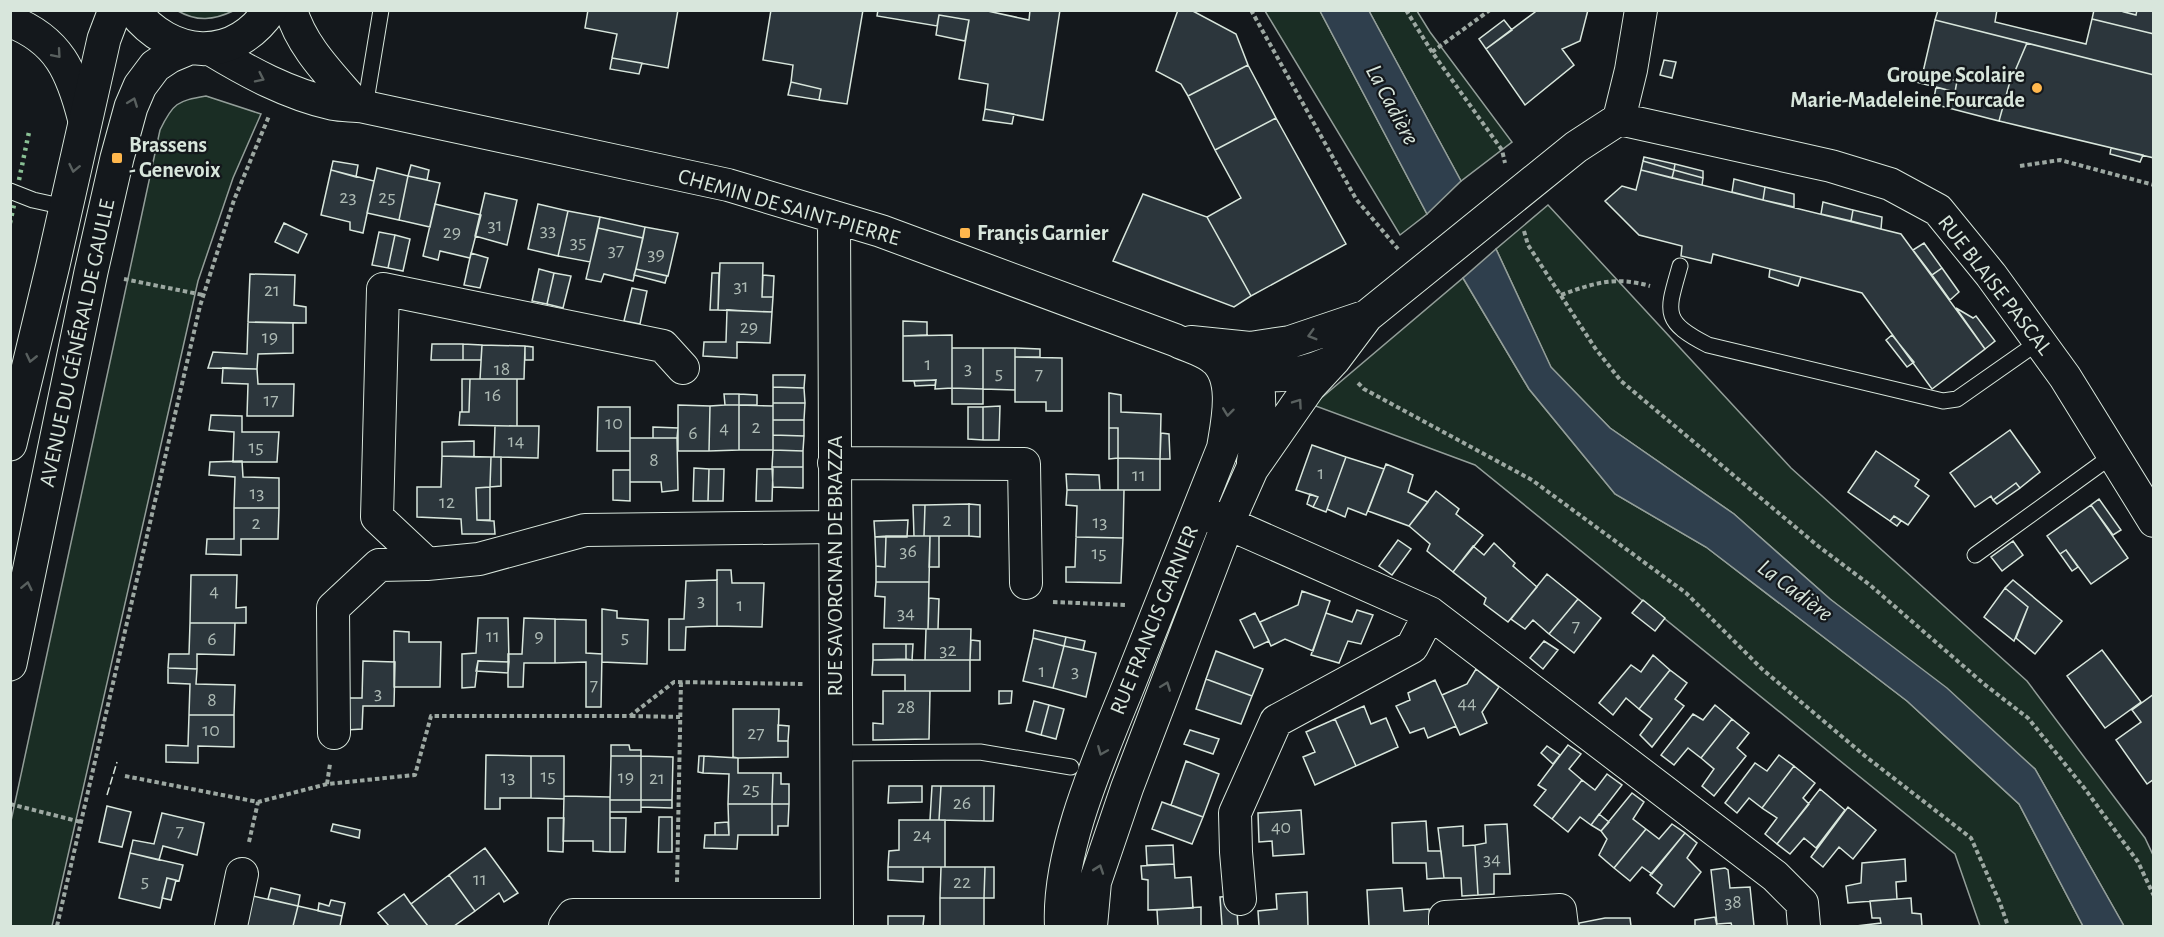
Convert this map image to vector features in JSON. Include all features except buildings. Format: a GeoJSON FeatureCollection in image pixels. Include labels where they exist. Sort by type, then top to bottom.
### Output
{"type":"FeatureCollection","features":[{"type":"Feature","properties":{"kind":"street","name":"AVENUE DU GÉNÉRAL DE GAULLE"},"geometry":{"type":"LineString","coordinates":[[10,444],[84,119],[104,39],[115,10]]}},
{"type":"Feature","properties":{"kind":"street"},"geometry":{"type":"LineString","coordinates":[[133,10],[148,28],[167,41],[199,48]]}},
{"type":"Feature","properties":{"kind":"street","name":"AVENUE DU GÉNÉRAL DE GAULLE"},"geometry":{"type":"LineString","coordinates":[[10,664],[91,272],[130,108],[140,86],[155,66],[199,48],[230,44],[248,35],[263,21],[270,10]]}},
{"type":"Feature","properties":{"kind":"street"},"geometry":{"type":"LineString","coordinates":[[291,10],[296,28],[310,49],[361,107]]}},
{"type":"Feature","properties":{"kind":"street"},"geometry":{"type":"LineString","coordinates":[[1252,468],[1309,387],[1334,360],[1367,316],[1576,147],[1619,119],[1631,70],[1641,10]]}},
{"type":"Feature","properties":{"kind":"street"},"geometry":{"type":"LineString","coordinates":[[10,21],[26,27],[52,48],[66,65],[75,84],[84,119]]}},
{"type":"Feature","properties":{"kind":"street","name":"CHEMIN DE SAINT-PIERRE"},"geometry":{"type":"LineString","coordinates":[[199,48],[285,89],[334,104],[361,107],[728,185],[880,231],[1175,340]]}},
{"type":"Feature","properties":{"kind":"street","name":"RUE BLAISE PASCAL"},"geometry":{"type":"LineString","coordinates":[[1619,119],[1831,166],[1890,184],[1938,210],[1991,275],[2040,341],[2065,377],[2154,521]]}},
{"type":"Feature","properties":{"kind":"street","name":"RUE SAVORGNAN DE BRAZZA"},"geometry":{"type":"LineString","coordinates":[[566,927],[573,915],[837,921],[834,217]]}},
{"type":"Feature","properties":{"kind":"street"},"geometry":{"type":"LineString","coordinates":[[427,564],[378,517],[383,289],[663,346],[683,368]]}},
{"type":"Feature","properties":{"kind":"street"},"geometry":{"type":"LineString","coordinates":[[1175,340],[1214,359],[1254,361],[1290,342],[1367,316]]}},
{"type":"Feature","properties":{"kind":"street"},"geometry":{"type":"LineString","coordinates":[[1175,340],[1254,361],[1290,376],[1334,360]]}},
{"type":"Feature","properties":{"kind":"street","name":"RUE FRANCIS GARNIER"},"geometry":{"type":"LineString","coordinates":[[1061,927],[1060,912],[1065,869],[1094,770],[1223,448],[1230,404],[1226,377],[1214,359]]}},
{"type":"Feature","properties":{"kind":"street"},"geometry":{"type":"LineString","coordinates":[[1252,468],[1260,425],[1254,361]]}},
{"type":"Feature","properties":{"kind":"street"},"geometry":{"type":"LineString","coordinates":[[834,463],[1024,464],[1026,583]]}},
{"type":"Feature","properties":{"kind":"street","name":"RUE FRANCIS GARNIER"},"geometry":{"type":"LineString","coordinates":[[1091,927],[1095,882],[1127,788],[1228,523],[1252,468]]}},
{"type":"Feature","properties":{"kind":"street"},"geometry":{"type":"LineString","coordinates":[[1198,510],[1430,612],[1775,876],[1802,903],[1804,927]]}},
{"type":"Feature","properties":{"kind":"street"},"geometry":{"type":"LineString","coordinates":[[334,733],[333,608],[379,565],[427,564],[479,559],[585,530],[835,527]]}},
{"type":"Feature","properties":{"kind":"street"},"geometry":{"type":"LineString","coordinates":[[1240,898],[1235,813],[1276,721],[1412,647],[1430,612]]}},
{"type":"Feature","properties":{"kind":"street"},"geometry":{"type":"LineString","coordinates":[[231,927],[242,874]]}},
{"type":"Feature","properties":{"kind":"street"},"geometry":{"type":"LineString","coordinates":[[1445,927],[1444,917],[1560,909],[1562,927]]}},
{"type":"Feature","properties":{"kind":"lane"},"geometry":{"type":"LineString","coordinates":[[361,107],[381,10]]}},
{"type":"Feature","properties":{"kind":"lane"},"geometry":{"type":"LineString","coordinates":[[10,191],[33,200],[65,207]]}},
{"type":"Feature","properties":{"kind":"lane"},"geometry":{"type":"LineString","coordinates":[[1680,266],[1670,302],[1672,317],[1684,332],[1708,345],[1943,401],[1957,399],[2040,341]]}},
{"type":"Feature","properties":{"kind":"lane"},"geometry":{"type":"LineString","coordinates":[[1975,555],[2113,455]]}},
{"type":"Feature","properties":{"kind":"lane"},"geometry":{"type":"LineString","coordinates":[[836,753],[980,752],[1071,767]]}},
{"type":"Feature","properties":{"kind":"path"},"geometry":{"type":"LineString","coordinates":[[1251,10],[1356,199],[1390,241],[1422,273]]}},
{"type":"Feature","properties":{"kind":"path"},"geometry":{"type":"LineString","coordinates":[[1406,10],[1432,52],[1502,150],[1508,201],[1528,245],[1595,348],[1621,381],[2028,718],[2085,789],[2138,862],[2154,896]]}},
{"type":"Feature","properties":{"kind":"path"},"geometry":{"type":"LineString","coordinates":[[1432,52],[1490,10]]}},
{"type":"Feature","properties":{"kind":"path"},"geometry":{"type":"LineString","coordinates":[[57,927],[203,295],[234,200],[273,110]]}},
{"type":"Feature","properties":{"kind":"path"},"geometry":{"type":"LineString","coordinates":[[2020,166],[2060,160],[2154,185]]}},
{"type":"Feature","properties":{"kind":"path"},"geometry":{"type":"LineString","coordinates":[[118,278],[203,295]]}},
{"type":"Feature","properties":{"kind":"path"},"geometry":{"type":"LineString","coordinates":[[1561,295],[1597,282],[1634,282],[1673,293]]}},
{"type":"Feature","properties":{"kind":"path"},"geometry":{"type":"LineString","coordinates":[[1334,360],[1364,389],[1532,480],[1686,593],[1762,669],[1865,756],[1971,838],[2000,903],[2008,927]]}},
{"type":"Feature","properties":{"kind":"path"},"geometry":{"type":"LineString","coordinates":[[1026,583],[1039,596],[1051,602],[1160,606]]}},
{"type":"Feature","properties":{"kind":"path"},"geometry":{"type":"LineString","coordinates":[[677,916],[681,681]]}},
{"type":"Feature","properties":{"kind":"path"},"geometry":{"type":"LineString","coordinates":[[630,716],[674,682],[835,685]]}},
{"type":"Feature","properties":{"kind":"path"},"geometry":{"type":"LineString","coordinates":[[125,776],[258,802],[327,784],[415,775],[431,716],[680,717]]}},
{"type":"Feature","properties":{"kind":"path"},"geometry":{"type":"LineString","coordinates":[[242,874],[258,802]]}},
{"type":"Feature","properties":{"kind":"path"},"geometry":{"type":"LineString","coordinates":[[10,804],[81,822]]}},
{"type":"Feature","properties":{"kind":"green space"},"geometry":{"type":"Polygon","coordinates":[[[178,11],[233,11],[219,16],[199,18],[178,11]]]}},
{"type":"Feature","properties":{"kind":"green space"},"geometry":{"type":"Polygon","coordinates":[[[1265,11],[1320,11],[1427,214],[1400,235],[1265,11]]]}},
{"type":"Feature","properties":{"kind":"green space"},"geometry":{"type":"Polygon","coordinates":[[[1369,11],[1417,11],[1430,32],[1512,142],[1461,181],[1369,11]]]}},
{"type":"Feature","properties":{"kind":"green space"},"geometry":{"type":"Polygon","coordinates":[[[206,96],[261,114],[233,178],[198,281],[52,926],[11,926],[11,821],[160,130],[177,105],[206,96]]]}},
{"type":"Feature","properties":{"kind":"green space"},"geometry":{"type":"Polygon","coordinates":[[[1548,205],[1791,468],[2027,681],[2145,838],[2153,855],[2153,926],[2124,926],[2035,769],[1830,599],[1734,514],[1610,428],[1551,368],[1496,249],[1548,205]]]}},
{"type":"Feature","properties":{"kind":"green space"},"geometry":{"type":"Polygon","coordinates":[[[1463,278],[1529,389],[1615,494],[1706,547],[1907,701],[2019,804],[2083,926],[1980,926],[1955,854],[1475,465],[1313,405],[1463,278]]]}},
{"type":"Feature","properties":{"kind":"water","name":"La Cadière"},"geometry":{"type":"Polygon","coordinates":[[[1320,11],[1369,11],[1461,181],[1427,214],[1320,11]]]}},
{"type":"Feature","properties":{"kind":"water","name":"La Cadière"},"geometry":{"type":"Polygon","coordinates":[[[1496,249],[1551,367],[1610,428],[1734,514],[1830,599],[1947,688],[2035,769],[2124,926],[2083,926],[2019,804],[1907,701],[1706,547],[1615,494],[1529,389],[1463,278],[1496,249]]]}},
{"type":"Feature","properties":{"kind":"hedge"},"geometry":{"type":"LineString","coordinates":[[19,180],[29,132]]}},
{"type":"Feature","properties":{"kind":"hedge"},"geometry":{"type":"LineString","coordinates":[[10,223],[14,205]]}},
{"type":"Feature","properties":{"kind":"fence"},"geometry":{"type":"LineString","coordinates":[[107,795],[117,762]]}},
{"type":"Feature","properties":{"kind":"place","name":"Groupe Scolaire Marie-Madeleine Fourcade"},"geometry":{"type":"Point","coordinates":[2037,88]}},
{"type":"Feature","properties":{"kind":"place","name":"Brassens - Genevoix"},"geometry":{"type":"Point","coordinates":[117,158]}},
{"type":"Feature","properties":{"kind":"place","name":"Françis Garnier"},"geometry":{"type":"Point","coordinates":[965,233]}}]}
